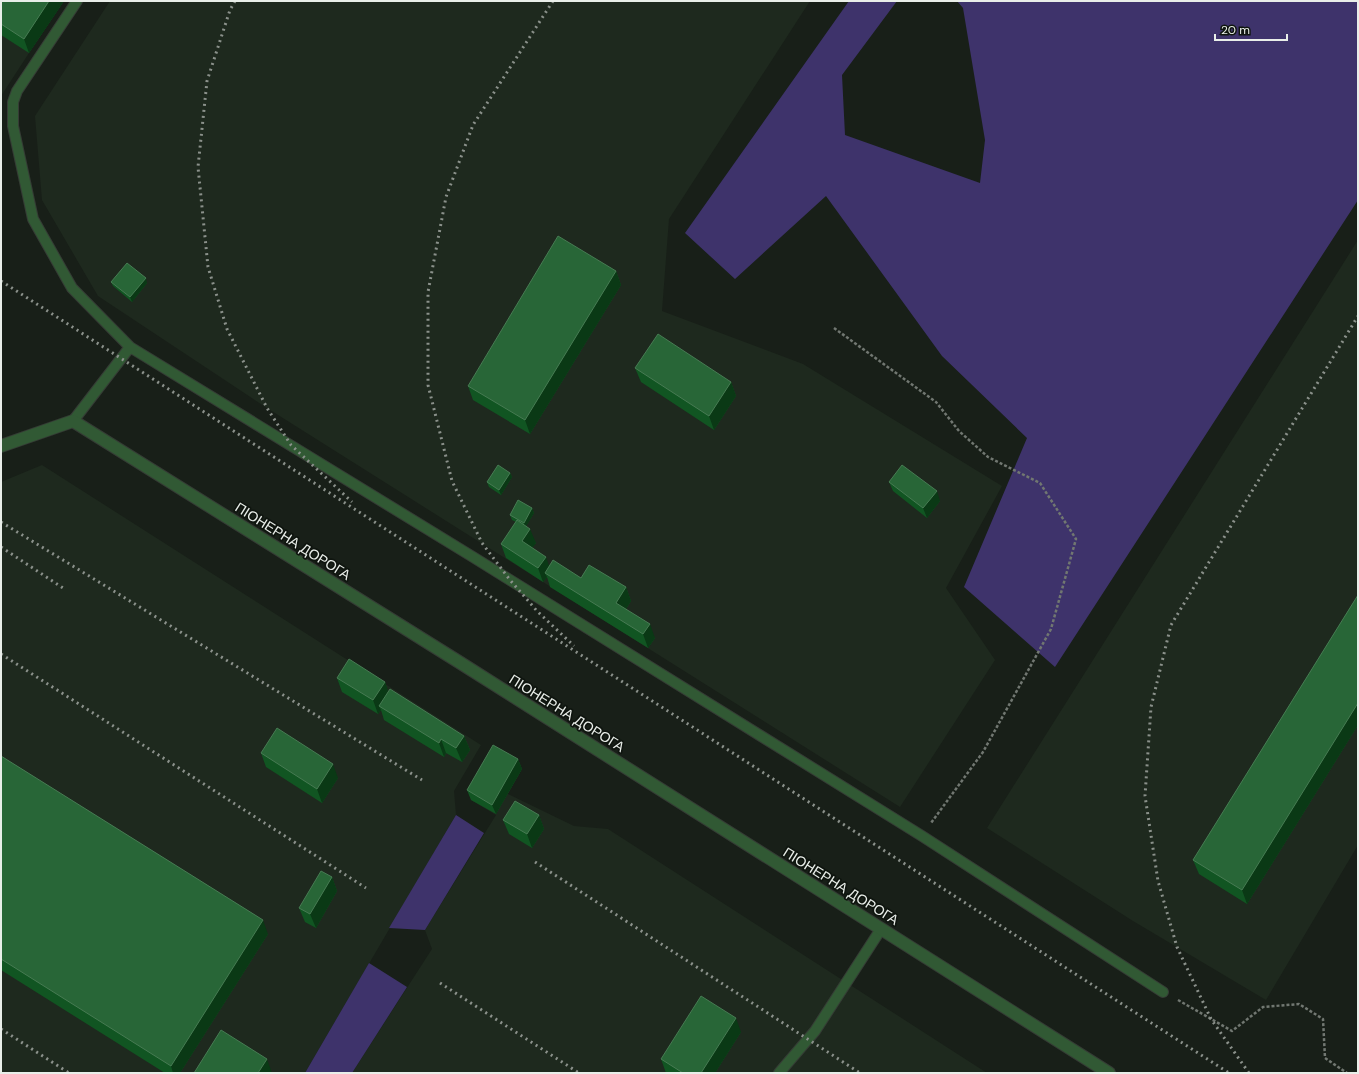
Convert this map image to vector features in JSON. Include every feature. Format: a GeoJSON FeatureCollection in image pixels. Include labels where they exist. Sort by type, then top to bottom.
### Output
{"type":"FeatureCollection","features":[{"type":"Feature","properties":{"kind":"street"},"geometry":{"type":"LineString","coordinates":[[1,446],[74,421]]}},
{"type":"Feature","properties":{"kind":"street","name":"ПІОНЕРНА ДОРОГА"},"geometry":{"type":"LineString","coordinates":[[74,421],[1109,1073]]}},
{"type":"Feature","properties":{"kind":"lane"},"geometry":{"type":"LineString","coordinates":[[77,1],[18,91],[13,102],[13,126],[33,219],[72,288],[130,347],[473,557],[922,836],[1163,992]]}},
{"type":"Feature","properties":{"kind":"lane"},"geometry":{"type":"LineString","coordinates":[[74,421],[130,347]]}},
{"type":"Feature","properties":{"kind":"lane"},"geometry":{"type":"LineString","coordinates":[[779,1073],[815,1031],[881,928]]}},
{"type":"Feature","properties":{"kind":"path"},"geometry":{"type":"LineString","coordinates":[[834,328],[936,402],[959,432],[988,457],[1040,484],[1076,539],[1051,629],[983,752],[922,836]]}},
{"type":"Feature","properties":{"kind":"path"},"geometry":{"type":"LineString","coordinates":[[1163,992],[1232,1031],[1263,1007],[1299,1004],[1323,1019],[1325,1058],[1347,1073]]}},
{"type":"Feature","properties":{"kind":"shaded area"},"geometry":{"type":"Polygon","coordinates":[[[1,1],[29,53],[1,96],[1,1]]]}},
{"type":"Feature","properties":{"kind":"shaded area"},"geometry":{"type":"Polygon","coordinates":[[[110,1],[810,1],[669,219],[662,311],[803,364],[1002,486],[946,588],[995,660],[900,807],[267,408],[98,296],[42,200],[35,116],[110,1]]]}},
{"type":"Feature","properties":{"kind":"shaded area"},"geometry":{"type":"Polygon","coordinates":[[[849,1],[897,1],[842,75],[845,135],[980,183],[985,140],[963,8],[957,1],[1358,1],[1358,200],[1055,667],[964,587],[1027,438],[942,356],[826,196],[735,279],[685,233],[849,1]]]}},
{"type":"Feature","properties":{"kind":"shaded area"},"geometry":{"type":"Polygon","coordinates":[[[1358,240],[1358,845],[1266,1000],[1133,921],[987,828],[1358,240]]]}},
{"type":"Feature","properties":{"kind":"shaded area"},"geometry":{"type":"Polygon","coordinates":[[[42,465],[481,745],[454,791],[456,815],[305,1073],[1,1073],[1,482],[42,465]]]}},
{"type":"Feature","properties":{"kind":"shaded area"},"geometry":{"type":"Polygon","coordinates":[[[497,755],[522,769],[508,794],[574,826],[608,829],[987,1073],[352,1073],[432,949],[425,930],[496,815],[471,800],[497,755]]]}},
{"type":"Feature","properties":{"kind":"shaded area"},"geometry":{"type":"Polygon","coordinates":[[[456,815],[484,833],[425,930],[389,928],[456,815]]]}},
{"type":"Feature","properties":{"kind":"shaded area"},"geometry":{"type":"Polygon","coordinates":[[[369,963],[407,987],[352,1073],[305,1073],[369,963]]]}},
{"type":"Feature","properties":{"kind":"building"},"geometry":{"type":"Polygon","coordinates":[[[1,1],[49,1],[24,39],[1,24],[1,1]]]}},
{"type":"Feature","properties":{"kind":"building"},"geometry":{"type":"Polygon","coordinates":[[[558,236],[616,271],[525,420],[468,386],[558,236]]]}},
{"type":"Feature","properties":{"kind":"building"},"geometry":{"type":"Polygon","coordinates":[[[127,263],[146,278],[130,297],[111,282],[127,263]]]}},
{"type":"Feature","properties":{"kind":"building"},"geometry":{"type":"Polygon","coordinates":[[[658,334],[731,382],[709,416],[635,368],[658,334]]]}},
{"type":"Feature","properties":{"kind":"building"},"geometry":{"type":"Polygon","coordinates":[[[498,465],[510,473],[499,490],[487,482],[498,465]]]}},
{"type":"Feature","properties":{"kind":"building"},"geometry":{"type":"Polygon","coordinates":[[[902,465],[937,491],[923,508],[889,482],[902,465]]]}},
{"type":"Feature","properties":{"kind":"building"},"geometry":{"type":"Polygon","coordinates":[[[518,500],[532,508],[524,523],[510,515],[518,500]]]}},
{"type":"Feature","properties":{"kind":"building"},"geometry":{"type":"Polygon","coordinates":[[[517,520],[530,529],[522,541],[546,557],[538,568],[501,544],[517,520]]]}},
{"type":"Feature","properties":{"kind":"building"},"geometry":{"type":"Polygon","coordinates":[[[553,560],[581,578],[589,565],[626,587],[616,603],[650,624],[643,634],[545,573],[553,560]]]}},
{"type":"Feature","properties":{"kind":"building"},"geometry":{"type":"Polygon","coordinates":[[[1358,595],[1358,703],[1242,890],[1193,860],[1358,595]]]}},
{"type":"Feature","properties":{"kind":"building"},"geometry":{"type":"Polygon","coordinates":[[[349,659],[385,682],[373,700],[337,678],[349,659]]]}},
{"type":"Feature","properties":{"kind":"building"},"geometry":{"type":"Polygon","coordinates":[[[390,689],[464,736],[456,748],[441,739],[439,743],[379,706],[390,689]]]}},
{"type":"Feature","properties":{"kind":"building"},"geometry":{"type":"Polygon","coordinates":[[[277,728],[333,764],[317,789],[261,753],[277,728]]]}},
{"type":"Feature","properties":{"kind":"building"},"geometry":{"type":"Polygon","coordinates":[[[493,745],[518,759],[492,805],[467,790],[493,745]]]}},
{"type":"Feature","properties":{"kind":"building"},"geometry":{"type":"Polygon","coordinates":[[[1,756],[263,920],[171,1066],[1,959],[1,756]]]}},
{"type":"Feature","properties":{"kind":"building"},"geometry":{"type":"Polygon","coordinates":[[[515,801],[539,815],[527,834],[503,820],[515,801]]]}},
{"type":"Feature","properties":{"kind":"building"},"geometry":{"type":"Polygon","coordinates":[[[321,871],[332,877],[310,914],[299,908],[321,871]]]}},
{"type":"Feature","properties":{"kind":"building"},"geometry":{"type":"Polygon","coordinates":[[[701,996],[736,1018],[701,1073],[683,1073],[661,1059],[701,996]]]}},
{"type":"Feature","properties":{"kind":"building"},"geometry":{"type":"Polygon","coordinates":[[[221,1030],[267,1059],[258,1073],[194,1073],[221,1030]]]}},
{"type":"Feature","properties":{"kind":"railway"},"geometry":{"type":"LineString","coordinates":[[235,1],[230,10],[207,81],[198,167],[208,267],[227,329],[267,408],[291,445],[352,502]]}},
{"type":"Feature","properties":{"kind":"railway"},"geometry":{"type":"LineString","coordinates":[[553,1],[473,125],[446,197],[428,292],[428,385],[452,481],[482,543],[510,580],[537,611],[574,646]]}},
{"type":"Feature","properties":{"kind":"railway"},"geometry":{"type":"LineString","coordinates":[[1,281],[1229,1073]]}},
{"type":"Feature","properties":{"kind":"railway"},"geometry":{"type":"LineString","coordinates":[[1249,1073],[1211,1019],[1177,947],[1158,881],[1145,796],[1151,707],[1171,625],[1358,316]]}},
{"type":"Feature","properties":{"kind":"railway"},"geometry":{"type":"LineString","coordinates":[[1,522],[422,780]]}},
{"type":"Feature","properties":{"kind":"railway"},"geometry":{"type":"LineString","coordinates":[[1,547],[66,590]]}},
{"type":"Feature","properties":{"kind":"railway"},"geometry":{"type":"LineString","coordinates":[[1,654],[366,888]]}},
{"type":"Feature","properties":{"kind":"railway"},"geometry":{"type":"LineString","coordinates":[[535,862],[860,1073]]}},
{"type":"Feature","properties":{"kind":"railway"},"geometry":{"type":"LineString","coordinates":[[440,983],[579,1073]]}},
{"type":"Feature","properties":{"kind":"railway"},"geometry":{"type":"LineString","coordinates":[[1,1029],[69,1073]]}}]}
